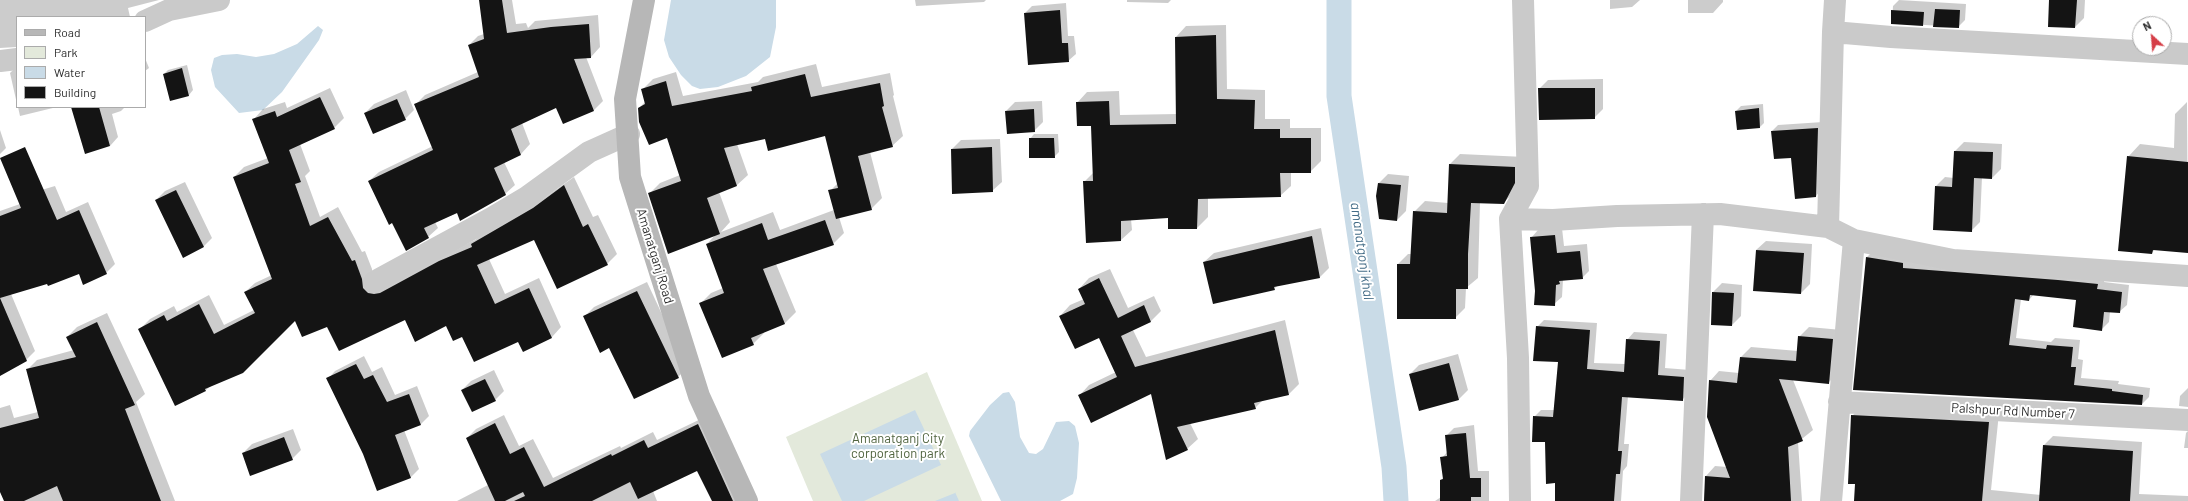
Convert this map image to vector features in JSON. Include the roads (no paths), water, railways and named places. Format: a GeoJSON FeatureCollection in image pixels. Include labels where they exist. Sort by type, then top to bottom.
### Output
{"type":"FeatureCollection","features":[{"type":"Feature","properties":{"kind":"main road","name":"Amanatganj Road"},"geometry":{"type":"LineString","coordinates":[[644,0],[625,98],[629,134],[630,177],[699,396],[747,501]]}},
{"type":"Feature","properties":{"kind":"street"},"geometry":{"type":"LineString","coordinates":[[146,22],[169,10],[219,0]]}},
{"type":"Feature","properties":{"kind":"street"},"geometry":{"type":"LineString","coordinates":[[1520,501],[1518,358],[1510,219],[1528,186],[1523,0]]}},
{"type":"Feature","properties":{"kind":"street"},"geometry":{"type":"LineString","coordinates":[[1828,227],[1835,0]]}},
{"type":"Feature","properties":{"kind":"street"},"geometry":{"type":"LineString","coordinates":[[1833,32],[1890,37],[2188,54]]}},
{"type":"Feature","properties":{"kind":"street"},"geometry":{"type":"LineString","coordinates":[[0,61],[16,59]]}},
{"type":"Feature","properties":{"kind":"street"},"geometry":{"type":"LineString","coordinates":[[374,282],[509,208],[588,152],[629,134]]}},
{"type":"Feature","properties":{"kind":"street"},"geometry":{"type":"LineString","coordinates":[[1691,501],[1703,214]]}},
{"type":"Feature","properties":{"kind":"street"},"geometry":{"type":"LineString","coordinates":[[1510,219],[1552,220],[1617,216],[1720,214],[1828,227],[1854,240],[1953,260],[2188,276]]}},
{"type":"Feature","properties":{"kind":"street"},"geometry":{"type":"LineString","coordinates":[[1831,501],[1839,402],[1845,357],[1854,240]]}},
{"type":"Feature","properties":{"kind":"street","name":"Palshpur Rd Number 7"},"geometry":{"type":"LineString","coordinates":[[1839,402],[2188,420]]}},
{"type":"Feature","properties":{"kind":"water"},"geometry":{"type":"Polygon","coordinates":[[[671,0],[776,0],[776,27],[770,57],[746,76],[718,87],[700,89],[692,86],[681,75],[669,57],[664,40],[671,0]]]}},
{"type":"Feature","properties":{"kind":"water"},"geometry":{"type":"Polygon","coordinates":[[[318,26],[323,30],[319,40],[282,92],[263,110],[239,113],[215,87],[211,70],[214,58],[222,55],[237,54],[256,57],[274,54],[297,44],[318,26]]]}},
{"type":"Feature","properties":{"kind":"water"},"geometry":{"type":"Polygon","coordinates":[[[1009,392],[1015,402],[1020,437],[1029,453],[1036,454],[1043,449],[1056,422],[1069,421],[1075,426],[1079,443],[1077,478],[1073,494],[1060,501],[1001,501],[969,436],[970,431],[990,405],[1003,393],[1009,392]]]}},
{"type":"Feature","properties":{"kind":"water"},"geometry":{"type":"Polygon","coordinates":[[[915,410],[941,465],[864,501],[842,501],[820,454],[915,410]]]}},
{"type":"Feature","properties":{"kind":"water"},"geometry":{"type":"Polygon","coordinates":[[[955,493],[959,501],[935,501],[955,493]]]}},
{"type":"Feature","properties":{"kind":"waterway","name":"amanatgonj khal"},"geometry":{"type":"LineString","coordinates":[[1339,0],[1339,96],[1394,467],[1396,501]]}},
{"type":"Feature","properties":{"kind":"park label","name":"Amanatganj City corporation park"},"geometry":{"type":"Point","coordinates":[898,446]}}]}
